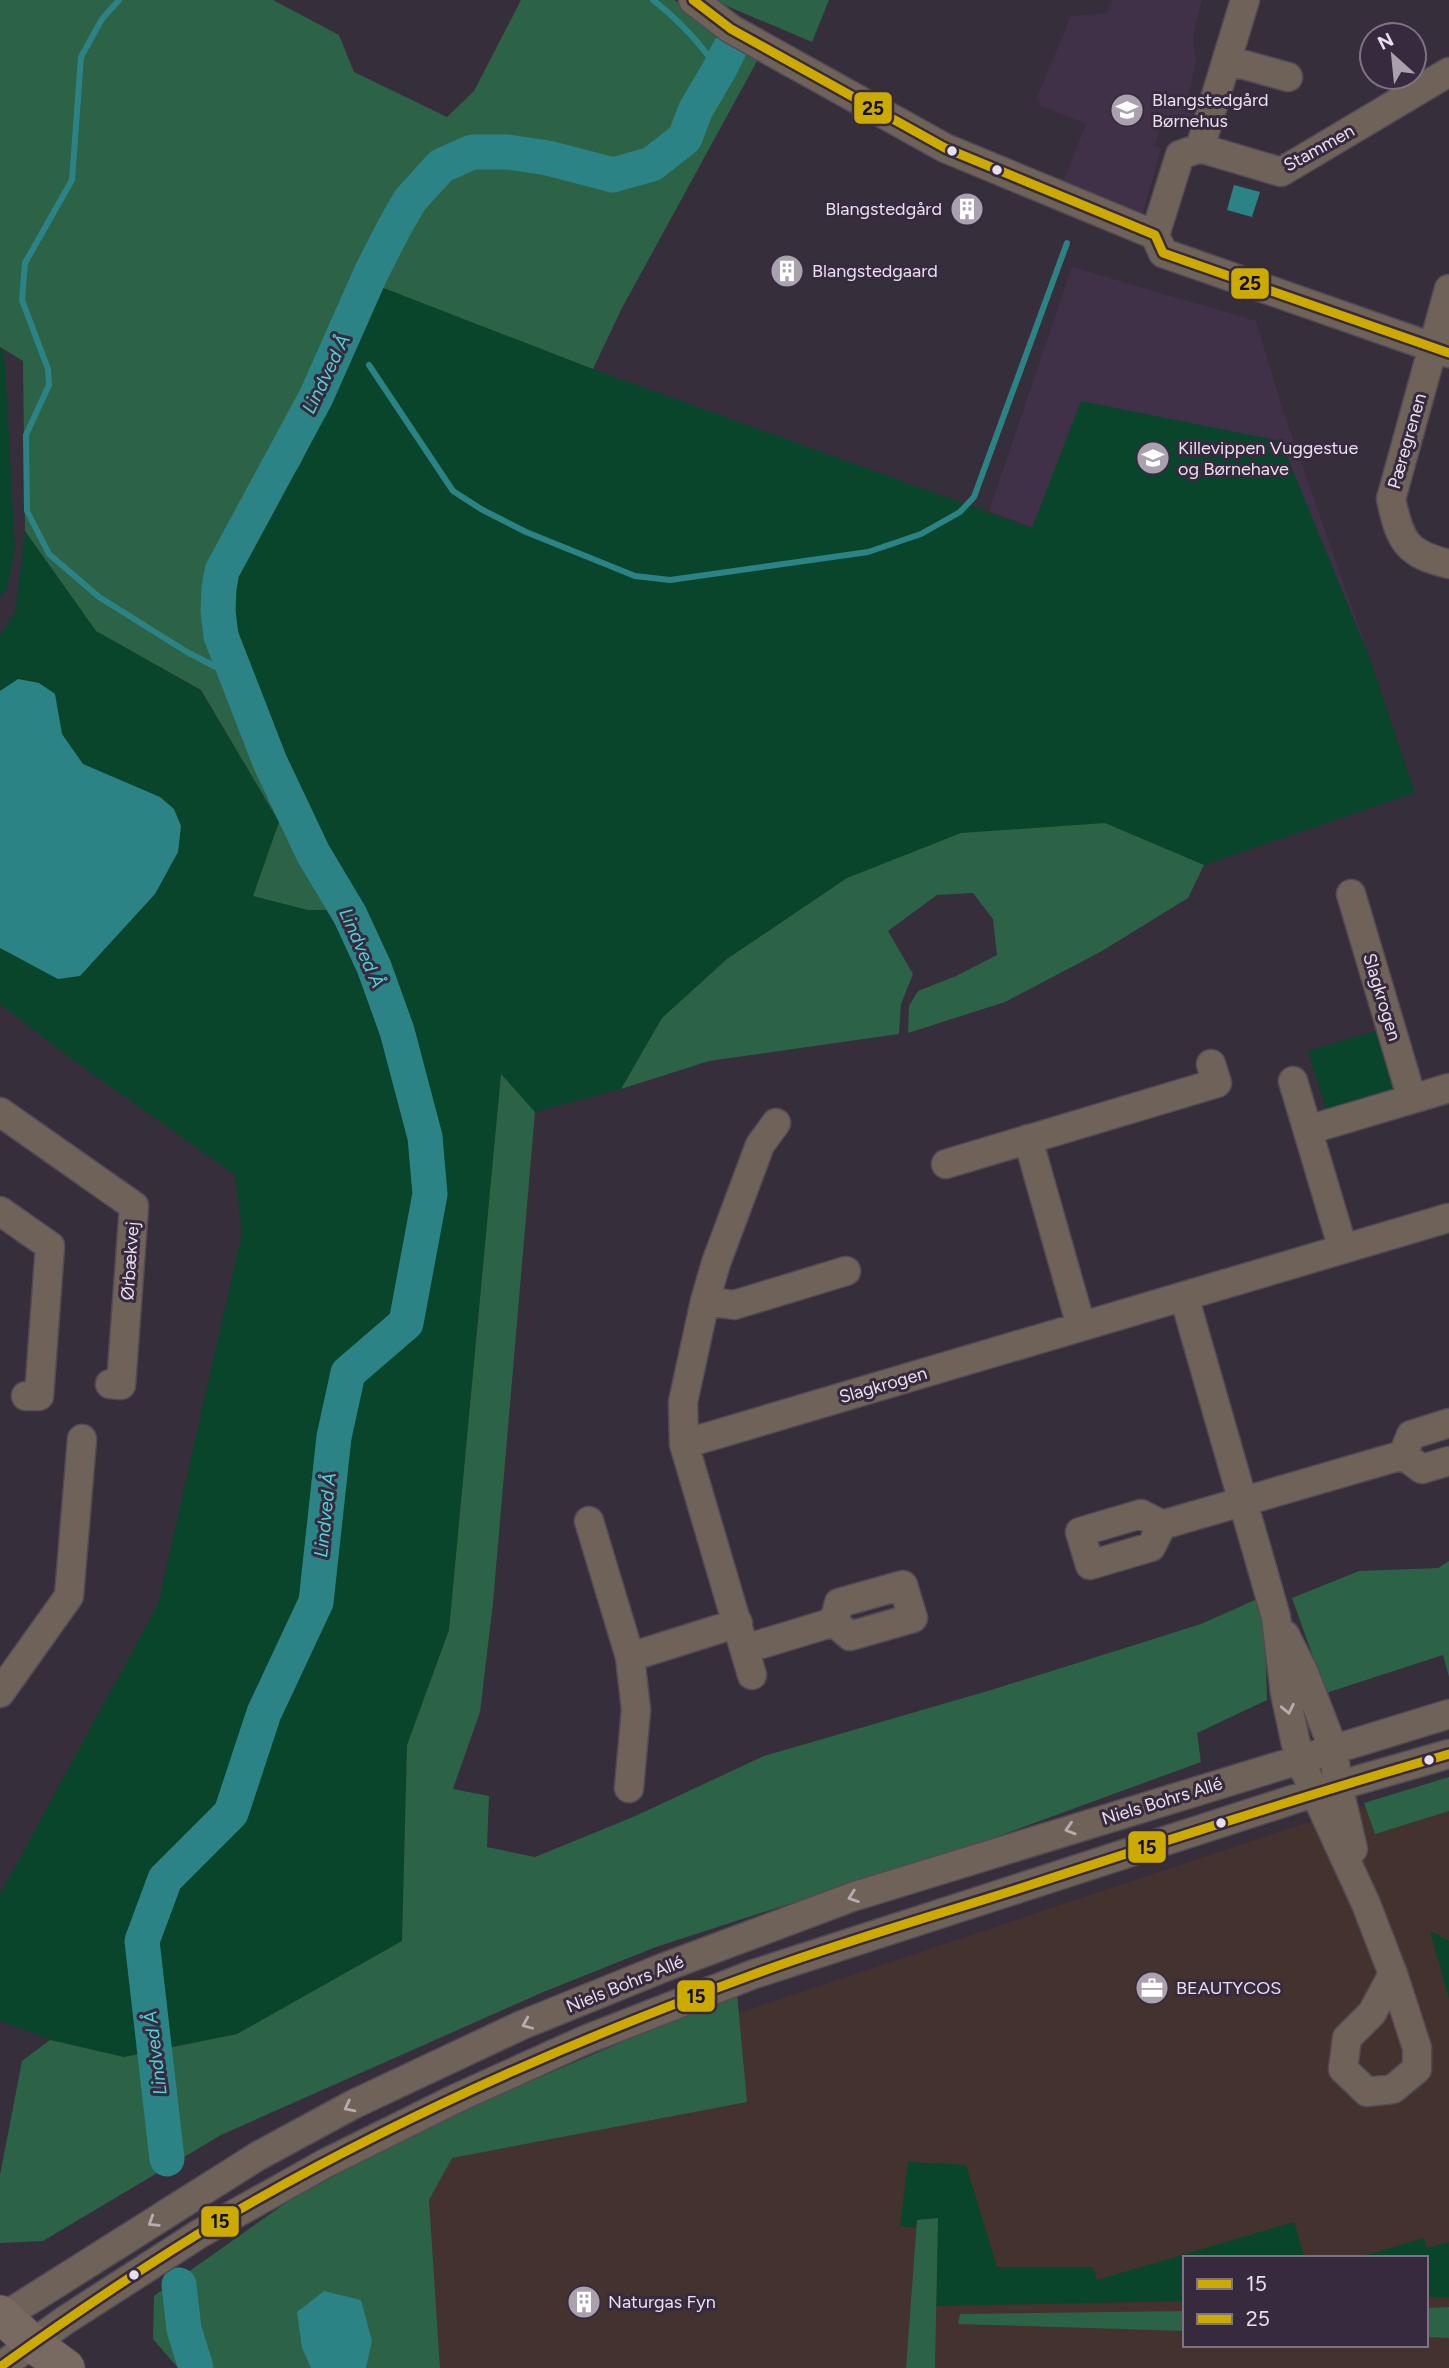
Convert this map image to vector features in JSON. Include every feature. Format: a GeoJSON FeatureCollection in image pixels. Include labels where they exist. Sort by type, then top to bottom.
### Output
{"type":"FeatureCollection","features":[{"type":"Feature","properties":{"kind":"main road"},"geometry":{"type":"LineString","coordinates":[[1,2316],[66,2368]]}},
{"type":"Feature","properties":{"kind":"street"},"geometry":{"type":"LineString","coordinates":[[693,0],[731,29],[945,148],[1155,235]]}},
{"type":"Feature","properties":{"kind":"street"},"geometry":{"type":"LineString","coordinates":[[1245,0],[1200,148],[1180,155],[1155,235],[1163,253],[1441,351]]}},
{"type":"Feature","properties":{"kind":"street"},"geometry":{"type":"LineString","coordinates":[[1227,60],[1288,77]]}},
{"type":"Feature","properties":{"kind":"street","name":"Stammen"},"geometry":{"type":"LineString","coordinates":[[1200,148],[1282,172],[1449,72]]}},
{"type":"Feature","properties":{"kind":"street","name":"Pæregrenen"},"geometry":{"type":"LineString","coordinates":[[1449,289],[1441,351],[1391,499],[1396,523],[1408,547],[1428,559],[1449,564]]}},
{"type":"Feature","properties":{"kind":"street","name":"Slagkrogen"},"geometry":{"type":"LineString","coordinates":[[1351,894],[1412,1099]]}},
{"type":"Feature","properties":{"kind":"street"},"geometry":{"type":"LineString","coordinates":[[946,1164],[1217,1083],[1211,1064]]}},
{"type":"Feature","properties":{"kind":"street"},"geometry":{"type":"LineString","coordinates":[[1293,1082],[1343,1249]]}},
{"type":"Feature","properties":{"kind":"street"},"geometry":{"type":"LineString","coordinates":[[1308,1130],[1449,1088]]}},
{"type":"Feature","properties":{"kind":"street","name":"Ørbækvej"},"geometry":{"type":"LineString","coordinates":[[0,1112],[134,1206],[121,1385],[110,1384]]}},
{"type":"Feature","properties":{"kind":"street"},"geometry":{"type":"LineString","coordinates":[[745,1649],[684,1444],[683,1402],[716,1263],[760,1145],[776,1123]]}},
{"type":"Feature","properties":{"kind":"street"},"geometry":{"type":"LineString","coordinates":[[1028,1139],[1081,1326]]}},
{"type":"Feature","properties":{"kind":"street"},"geometry":{"type":"LineString","coordinates":[[0,1211],[50,1245],[39,1396],[26,1396]]}},
{"type":"Feature","properties":{"kind":"street","name":"Slagkrogen"},"geometry":{"type":"LineString","coordinates":[[684,1444],[1448,1218]]}},
{"type":"Feature","properties":{"kind":"street"},"geometry":{"type":"LineString","coordinates":[[705,1301],[734,1305],[846,1271]]}},
{"type":"Feature","properties":{"kind":"street"},"geometry":{"type":"LineString","coordinates":[[1184,1296],[1276,1617],[1304,1673],[1321,1771],[1392,1974]]}},
{"type":"Feature","properties":{"kind":"street"},"geometry":{"type":"LineString","coordinates":[[1403,1455],[1411,1435],[1449,1423]]}},
{"type":"Feature","properties":{"kind":"street"},"geometry":{"type":"LineString","coordinates":[[0,1693],[69,1596],[82,1439]]}},
{"type":"Feature","properties":{"kind":"street"},"geometry":{"type":"LineString","coordinates":[[1162,1525],[1403,1455]]}},
{"type":"Feature","properties":{"kind":"street"},"geometry":{"type":"LineString","coordinates":[[1403,1455],[1422,1469],[1449,1461]]}},
{"type":"Feature","properties":{"kind":"street"},"geometry":{"type":"LineString","coordinates":[[589,1521],[590,1562],[630,1657],[636,1710],[629,1788]]}},
{"type":"Feature","properties":{"kind":"street"},"geometry":{"type":"LineString","coordinates":[[630,1657],[745,1649],[834,1622]]}},
{"type":"Feature","properties":{"kind":"street","name":"Niels Bohrs Allé"},"geometry":{"type":"LineString","coordinates":[[0,2367],[32,2343],[199,2234],[324,2164],[457,2098],[585,2040],[754,1973],[1102,1861],[1321,1771],[1449,1714]]}},
{"type":"Feature","properties":{"kind":"street"},"geometry":{"type":"LineString","coordinates":[[1321,1771],[1449,1730]]}},
{"type":"Feature","properties":{"kind":"street","name":"Niels Bohrs Allé"},"geometry":{"type":"LineString","coordinates":[[1,2316],[258,2156],[354,2104],[522,2025],[665,1967],[852,1898],[1321,1771],[1449,1754]]}},
{"type":"Feature","properties":{"kind":"shaded area","name":"Blangstedgård Børnehus"},"geometry":{"type":"Polygon","coordinates":[[[1112,0],[1202,0],[1193,35],[1196,60],[1189,95],[1206,101],[1199,124],[1164,115],[1155,145],[1161,148],[1143,213],[1063,182],[1086,124],[1041,106],[1037,97],[1071,16],[1107,13],[1112,0]]]}},
{"type":"Feature","properties":{"kind":"shaded area","name":"Killevippen Vuggestue og Børnehave"},"geometry":{"type":"Polygon","coordinates":[[[1072,267],[1256,321],[1281,405],[1369,656],[989,511],[1072,267]]]}},
{"type":"Feature","properties":{"kind":"shaded area"},"geometry":{"type":"Polygon","coordinates":[[[1449,1781],[1449,2368],[425,2368],[408,2163],[508,2090],[1290,1828],[1449,1781]]]}},
{"type":"Feature","properties":{"kind":"green space"},"geometry":{"type":"Polygon","coordinates":[[[0,0],[273,0],[339,35],[354,72],[447,117],[474,91],[521,0],[674,0],[762,52],[622,308],[593,369],[381,287],[300,465],[236,555],[233,643],[302,806],[341,867],[350,910],[308,910],[253,896],[279,822],[201,690],[96,631],[25,531],[23,361],[0,347],[0,0]]]}},
{"type":"Feature","properties":{"kind":"green space"},"geometry":{"type":"Polygon","coordinates":[[[713,0],[829,0],[812,42],[713,0]]]}},
{"type":"Feature","properties":{"kind":"green space"},"geometry":{"type":"Polygon","coordinates":[[[381,287],[593,369],[1032,528],[1081,401],[1281,441],[1369,656],[1415,793],[1204,865],[1105,823],[847,878],[727,959],[662,1018],[621,1089],[535,1112],[501,1075],[449,1630],[407,1745],[402,1942],[237,2034],[124,2057],[50,2040],[0,2021],[0,1894],[158,1604],[242,1233],[235,1175],[69,1057],[0,1004],[0,634],[15,613],[25,531],[96,631],[200,690],[280,822],[302,806],[233,643],[236,556],[300,465],[381,287]]]}},
{"type":"Feature","properties":{"kind":"green space"},"geometry":{"type":"Polygon","coordinates":[[[0,347],[5,364],[15,550],[7,588],[0,596],[0,347]]]}},
{"type":"Feature","properties":{"kind":"green space"},"geometry":{"type":"Polygon","coordinates":[[[1105,823],[1204,865],[1188,898],[1102,951],[1005,1002],[908,1033],[909,1006],[918,991],[956,976],[997,955],[993,919],[973,893],[937,895],[888,931],[913,974],[901,1004],[899,1034],[709,1061],[621,1089],[662,1018],[727,959],[847,878],[961,833],[1105,823]]]}},
{"type":"Feature","properties":{"kind":"green space"},"geometry":{"type":"Polygon","coordinates":[[[1382,1029],[1398,1083],[1394,1092],[1328,1116],[1308,1051],[1382,1029]]]}},
{"type":"Feature","properties":{"kind":"green space"},"geometry":{"type":"Polygon","coordinates":[[[501,1074],[535,1112],[493,1603],[480,1712],[453,1789],[489,1796],[487,1847],[535,1857],[633,1817],[764,1756],[991,1690],[1201,1624],[1264,1596],[1267,1700],[1197,1733],[1201,1762],[999,1836],[656,1947],[541,1993],[221,2135],[43,2241],[0,2243],[0,2175],[22,2061],[50,2040],[124,2057],[237,2034],[402,1941],[407,1745],[449,1630],[501,1074]]]}},
{"type":"Feature","properties":{"kind":"green space"},"geometry":{"type":"Polygon","coordinates":[[[1449,1561],[1449,1677],[1443,1655],[1326,1693],[1292,1598],[1359,1571],[1438,1568],[1449,1561]]]}},
{"type":"Feature","properties":{"kind":"green space"},"geometry":{"type":"Polygon","coordinates":[[[1449,1777],[1449,1811],[1375,1834],[1364,1803],[1449,1777]]]}},
{"type":"Feature","properties":{"kind":"green space"},"geometry":{"type":"Polygon","coordinates":[[[1430,1931],[1449,1941],[1449,1999],[1430,1931]]]}},
{"type":"Feature","properties":{"kind":"green space"},"geometry":{"type":"Polygon","coordinates":[[[737,1993],[747,2102],[452,2158],[429,2200],[440,2368],[178,2368],[153,2339],[154,2296],[287,2202],[428,2125],[737,1993]]]}},
{"type":"Feature","properties":{"kind":"green space"},"geometry":{"type":"Polygon","coordinates":[[[908,2162],[966,2165],[997,2267],[1093,2267],[1097,2280],[1294,2222],[1304,2256],[1183,2256],[1183,2301],[936,2306],[938,2218],[917,2220],[916,2228],[900,2226],[908,2162]]]}},
{"type":"Feature","properties":{"kind":"green space"},"geometry":{"type":"Polygon","coordinates":[[[938,2218],[935,2368],[906,2368],[917,2220],[938,2218]]]}},
{"type":"Feature","properties":{"kind":"green space"},"geometry":{"type":"Polygon","coordinates":[[[1424,2238],[1427,2248],[1449,2242],[1449,2297],[1428,2297],[1428,2256],[1364,2256],[1424,2238]]]}},
{"type":"Feature","properties":{"kind":"green space"},"geometry":{"type":"Polygon","coordinates":[[[1449,2307],[1449,2338],[1428,2337],[1428,2308],[1449,2307]]]}},
{"type":"Feature","properties":{"kind":"green space"},"geometry":{"type":"Polygon","coordinates":[[[1183,2311],[1183,2331],[958,2324],[960,2314],[1183,2311]]]}},
{"type":"Feature","properties":{"kind":"water"},"geometry":{"type":"Polygon","coordinates":[[[1234,185],[1260,192],[1252,217],[1227,210],[1234,185]]]}},
{"type":"Feature","properties":{"kind":"water"},"geometry":{"type":"Polygon","coordinates":[[[18,679],[39,683],[55,694],[62,734],[83,764],[160,797],[174,809],[181,826],[178,852],[155,894],[80,976],[58,979],[0,948],[0,691],[18,679]]]}},
{"type":"Feature","properties":{"kind":"water"},"geometry":{"type":"Polygon","coordinates":[[[324,2291],[361,2300],[372,2341],[366,2368],[311,2368],[302,2348],[297,2312],[324,2291]]]}},
{"type":"Feature","properties":{"kind":"waterway"},"geometry":{"type":"LineString","coordinates":[[119,0],[102,19],[81,57],[72,180],[25,263],[22,300],[48,369],[49,385],[26,435],[27,511],[49,554],[99,597],[187,652],[235,677]]}},
{"type":"Feature","properties":{"kind":"waterway","name":"Lindved Å"},"geometry":{"type":"LineString","coordinates":[[653,0],[689,32],[719,70]]}},
{"type":"Feature","properties":{"kind":"waterway","name":"Lindved Å"},"geometry":{"type":"LineString","coordinates":[[167,2159],[142,1941],[165,1879],[231,1813],[264,1713],[316,1602],[334,1437],[348,1373],[406,1323],[430,1194],[425,1137],[397,1031],[374,967],[350,915],[313,853],[270,762],[221,636],[218,611],[222,571],[316,397],[394,228],[410,200],[441,166],[472,152],[508,152],[548,158],[613,175],[652,164],[685,138],[695,111],[729,50]]}},
{"type":"Feature","properties":{"kind":"waterway"},"geometry":{"type":"LineString","coordinates":[[369,365],[453,491],[526,532],[635,576],[670,580],[868,552],[921,534],[960,512],[974,497],[1067,243]]}},
{"type":"Feature","properties":{"kind":"waterway","name":"Lindved Å"},"geometry":{"type":"LineString","coordinates":[[179,2285],[184,2329],[196,2368]]}},
{"type":"Feature","properties":{"kind":"transit line","name":"25"},"geometry":{"type":"LineString","coordinates":[[693,0],[731,29],[945,148],[1155,235],[1163,253],[1449,353]]}},
{"type":"Feature","properties":{"kind":"transit line","name":"15"},"geometry":{"type":"LineString","coordinates":[[0,2367],[147,2266],[263,2196],[399,2125],[539,2060],[681,2002],[819,1951],[1449,1754]]}},
{"type":"Feature","properties":{"kind":"place","name":"Blangstedgård Børnehus"},"geometry":{"type":"Point","coordinates":[1127,110]}},
{"type":"Feature","properties":{"kind":"place","name":"Blangstedgård"},"geometry":{"type":"Point","coordinates":[967,209]}},
{"type":"Feature","properties":{"kind":"place","name":"Blangstedgaard"},"geometry":{"type":"Point","coordinates":[787,271]}},
{"type":"Feature","properties":{"kind":"place","name":"Killevippen Vuggestue og Børnehave"},"geometry":{"type":"Point","coordinates":[1153,458]}},
{"type":"Feature","properties":{"kind":"place","name":"BEAUTYCOS"},"geometry":{"type":"Point","coordinates":[1152,1988]}},
{"type":"Feature","properties":{"kind":"place","name":"Naturgas Fyn"},"geometry":{"type":"Point","coordinates":[584,2302]}}]}
